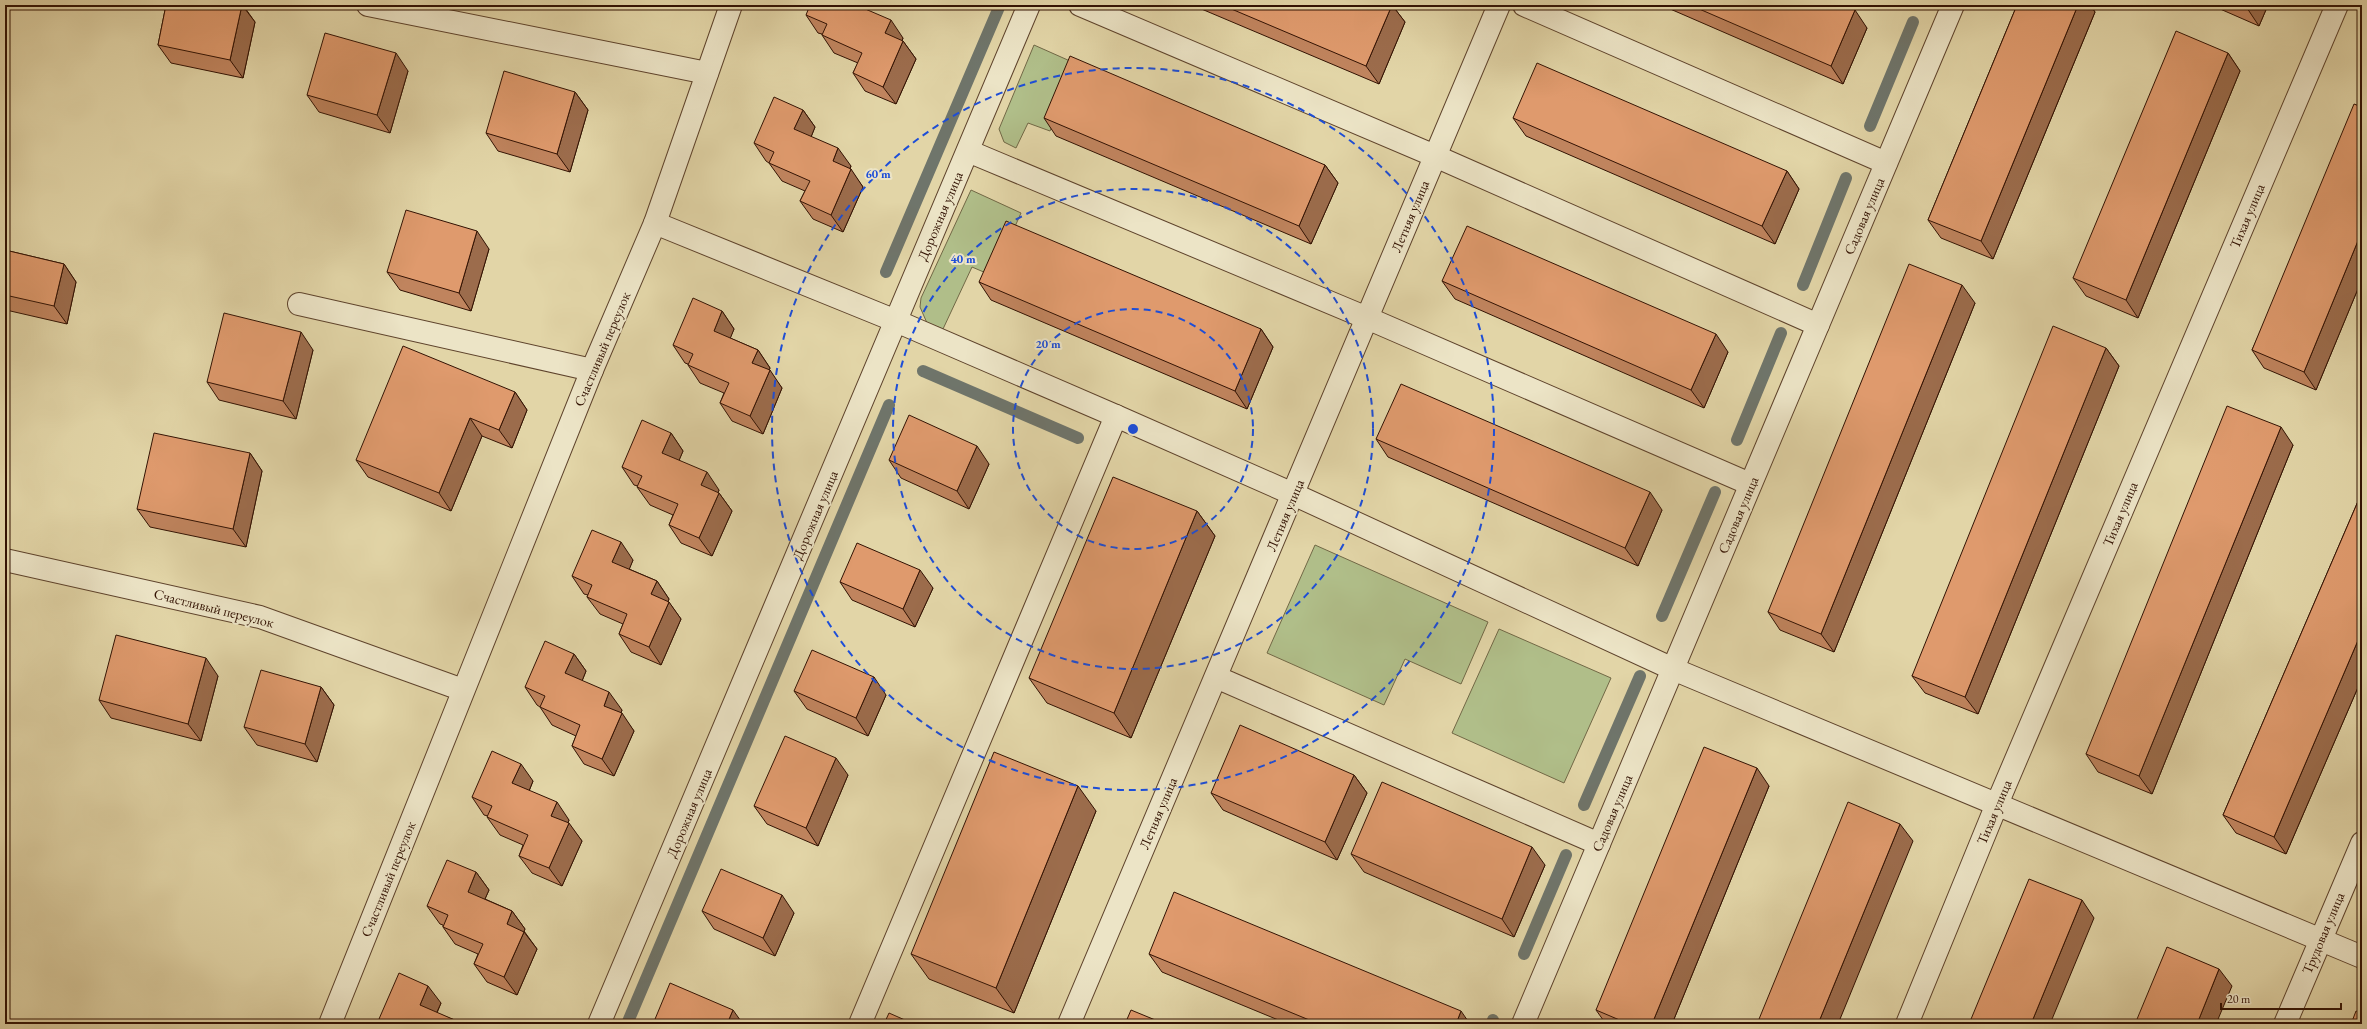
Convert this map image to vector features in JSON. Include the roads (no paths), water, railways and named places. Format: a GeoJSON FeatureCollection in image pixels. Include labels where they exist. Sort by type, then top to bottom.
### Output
{"type":"FeatureCollection","features":[{"type":"Feature","properties":{"kind":"street"},"geometry":{"type":"LineString","coordinates":[[368,5],[707,73]]}},
{"type":"Feature","properties":{"kind":"street","name":"Счастливый переулок"},"geometry":{"type":"LineString","coordinates":[[330,1024],[592,370],[655,223],[731,5]]}},
{"type":"Feature","properties":{"kind":"street","name":"Дорожная улица"},"geometry":{"type":"LineString","coordinates":[[599,1024],[1029,5]]}},
{"type":"Feature","properties":{"kind":"street"},"geometry":{"type":"LineString","coordinates":[[1080,5],[1436,156],[1818,325]]}},
{"type":"Feature","properties":{"kind":"street","name":"Летняя улица"},"geometry":{"type":"LineString","coordinates":[[1069,1024],[1499,5]]}},
{"type":"Feature","properties":{"kind":"street"},"geometry":{"type":"LineString","coordinates":[[1524,5],[1886,163]]}},
{"type":"Feature","properties":{"kind":"street","name":"Садовая улица"},"geometry":{"type":"LineString","coordinates":[[1522,1024],[1952,5]]}},
{"type":"Feature","properties":{"kind":"street","name":"Тихая улица"},"geometry":{"type":"LineString","coordinates":[[1907,1024],[1997,804],[2337,5]]}},
{"type":"Feature","properties":{"kind":"street"},"geometry":{"type":"LineString","coordinates":[[968,151],[1367,318],[1750,484]]}},
{"type":"Feature","properties":{"kind":"street"},"geometry":{"type":"LineString","coordinates":[[655,223],[896,321],[1116,416],[1293,494],[1673,669],[2362,957]]}},
{"type":"Feature","properties":{"kind":"street"},"geometry":{"type":"LineString","coordinates":[[299,304],[592,370]]}},
{"type":"Feature","properties":{"kind":"street"},"geometry":{"type":"LineString","coordinates":[[860,1024],[1116,416]]}},
{"type":"Feature","properties":{"kind":"street","name":"Счастливый переулок"},"geometry":{"type":"LineString","coordinates":[[5,560],[260,617],[464,690]]}},
{"type":"Feature","properties":{"kind":"street"},"geometry":{"type":"LineString","coordinates":[[1216,677],[1599,844]]}},
{"type":"Feature","properties":{"kind":"street","name":"Трудовая улица"},"geometry":{"type":"LineString","coordinates":[[2285,1024],[2362,843]]}},
{"type":"Feature","properties":{"kind":"waterway"},"geometry":{"type":"LineString","coordinates":[[886,272],[1000,5]]}},
{"type":"Feature","properties":{"kind":"waterway"},"geometry":{"type":"LineString","coordinates":[[1870,126],[1913,22]]}},
{"type":"Feature","properties":{"kind":"waterway"},"geometry":{"type":"LineString","coordinates":[[1803,285],[1846,178]]}},
{"type":"Feature","properties":{"kind":"waterway"},"geometry":{"type":"LineString","coordinates":[[1737,440],[1781,333]]}},
{"type":"Feature","properties":{"kind":"waterway"},"geometry":{"type":"LineString","coordinates":[[923,371],[1078,438]]}},
{"type":"Feature","properties":{"kind":"waterway"},"geometry":{"type":"LineString","coordinates":[[627,1024],[889,405]]}},
{"type":"Feature","properties":{"kind":"waterway"},"geometry":{"type":"LineString","coordinates":[[1662,616],[1715,492]]}},
{"type":"Feature","properties":{"kind":"waterway"},"geometry":{"type":"LineString","coordinates":[[1584,805],[1640,676]]}},
{"type":"Feature","properties":{"kind":"waterway"},"geometry":{"type":"LineString","coordinates":[[1524,954],[1566,855]]}},
{"type":"Feature","properties":{"kind":"waterway"},"geometry":{"type":"LineString","coordinates":[[1492,1024],[1493,1020]]}}]}
